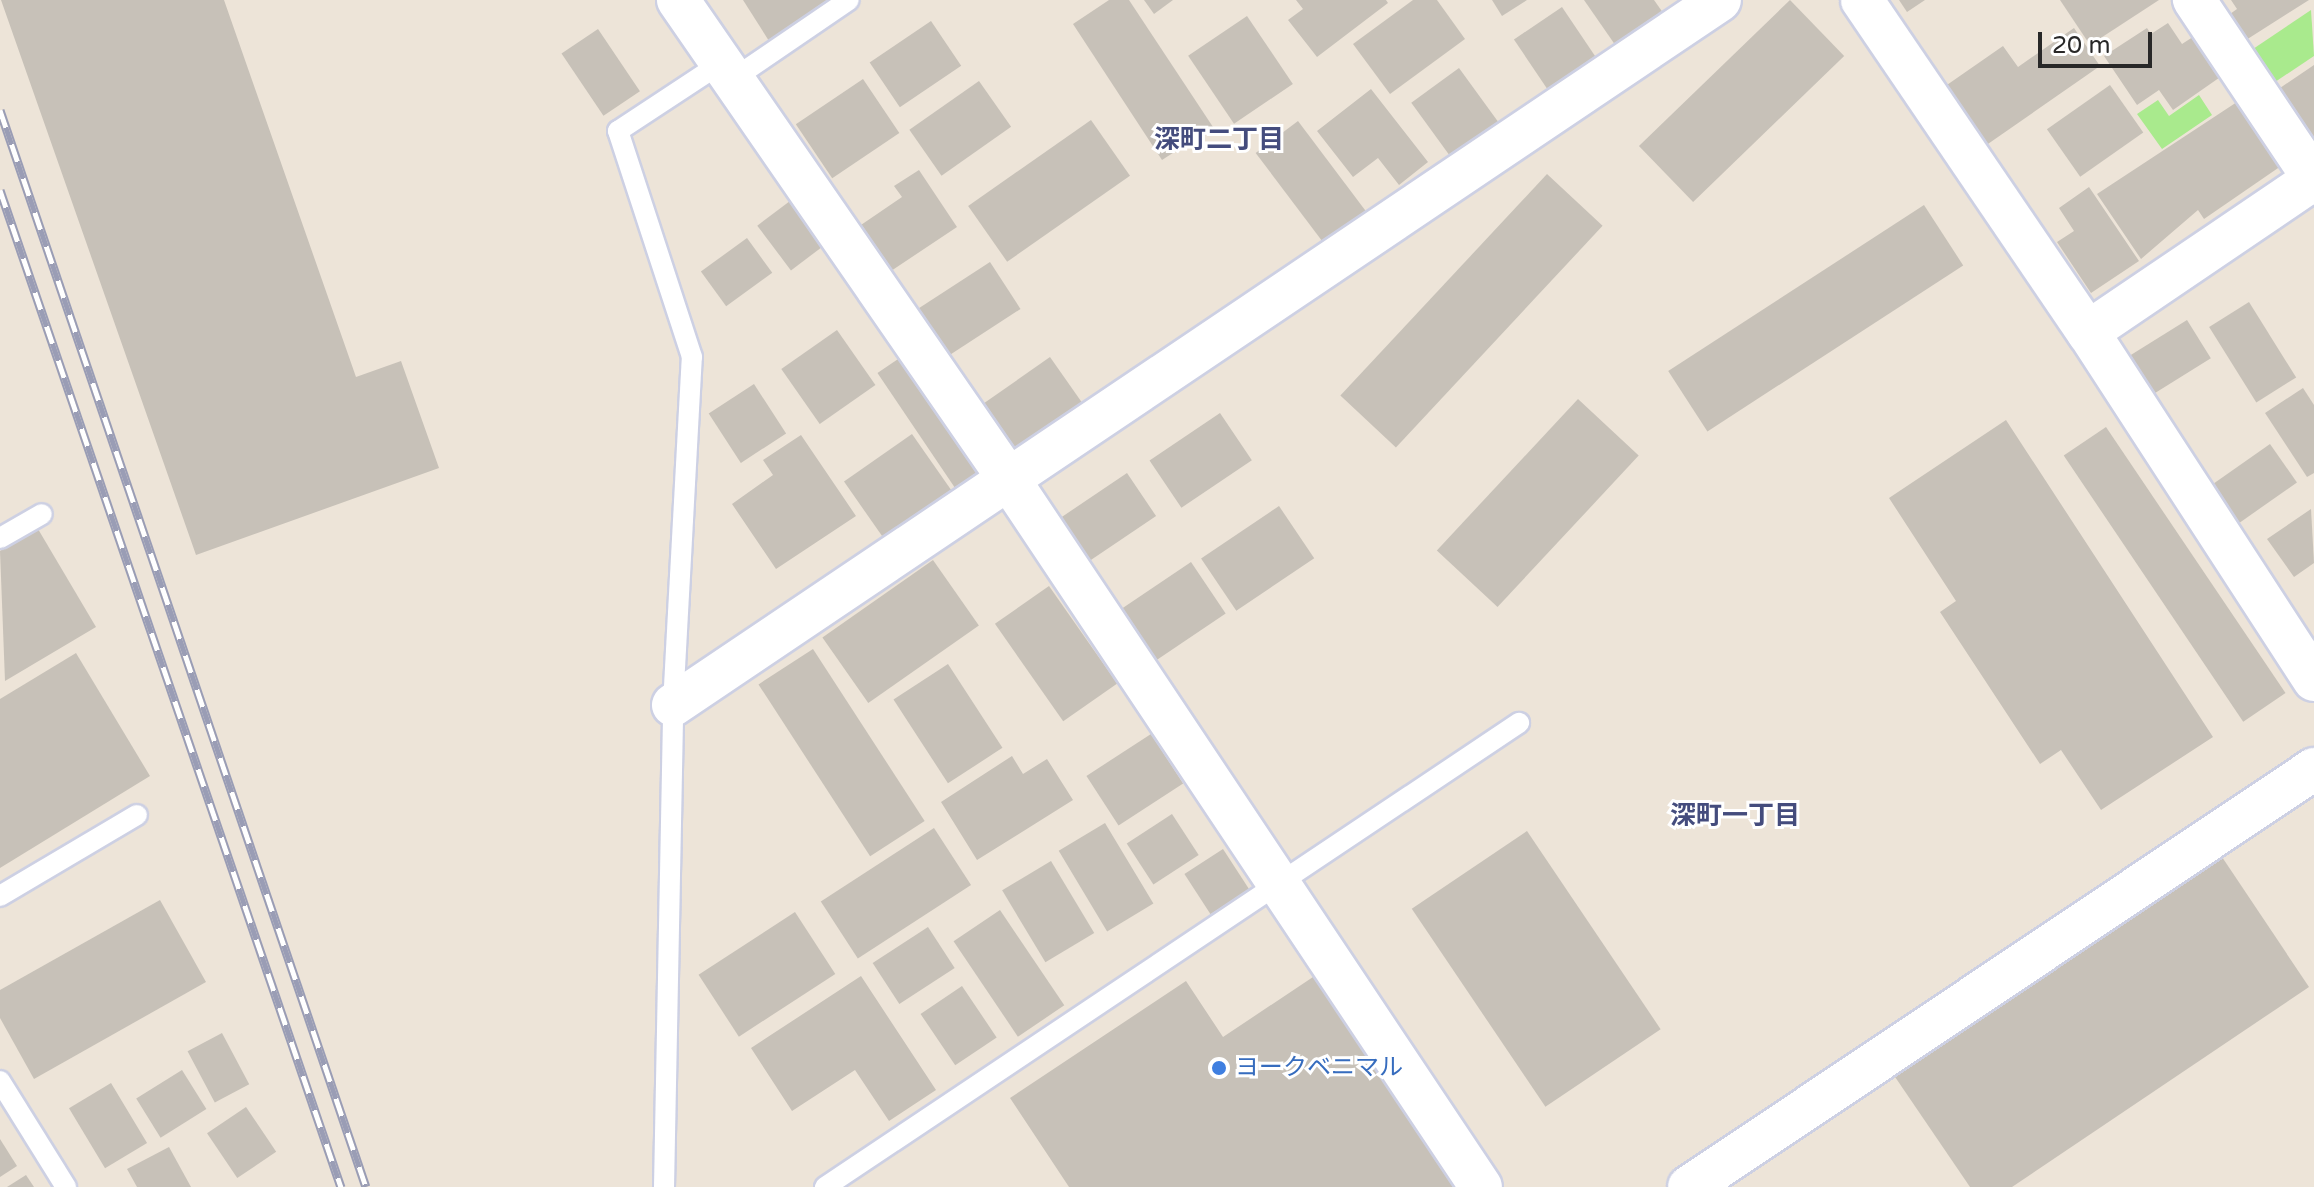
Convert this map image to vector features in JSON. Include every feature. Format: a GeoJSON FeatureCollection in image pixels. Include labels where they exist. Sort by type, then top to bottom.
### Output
{"type":"FeatureCollection","features":[{"type":"Feature","properties":{"kind":"street"},"geometry":{"type":"LineString","coordinates":[[678,0],[1008,478],[1481,1187]]}},
{"type":"Feature","properties":{"kind":"street"},"geometry":{"type":"LineString","coordinates":[[673,705],[1720,0]]}},
{"type":"Feature","properties":{"kind":"street"},"geometry":{"type":"LineString","coordinates":[[1862,0],[2088,332],[2314,680]]}},
{"type":"Feature","properties":{"kind":"street"},"geometry":{"type":"LineString","coordinates":[[2088,332],[2314,179],[2194,0]]}},
{"type":"Feature","properties":{"kind":"street"},"geometry":{"type":"LineString","coordinates":[[1689,1187],[2314,769]]}},
{"type":"Feature","properties":{"kind":"lane"},"geometry":{"type":"LineString","coordinates":[[664,1187],[673,705],[692,357],[618,131],[849,0]]}},
{"type":"Feature","properties":{"kind":"lane"},"geometry":{"type":"LineString","coordinates":[[0,538],[42,514]]}},
{"type":"Feature","properties":{"kind":"lane"},"geometry":{"type":"LineString","coordinates":[[825,1187],[1519,723]]}},
{"type":"Feature","properties":{"kind":"lane"},"geometry":{"type":"LineString","coordinates":[[0,896],[137,815]]}},
{"type":"Feature","properties":{"kind":"lane"},"geometry":{"type":"LineString","coordinates":[[0,1081],[66,1187]]}},
{"type":"Feature","properties":{"kind":"green space"},"geometry":{"type":"Polygon","coordinates":[[[2311,10],[2314,56],[2275,82],[2253,49],[2311,10]]]}},
{"type":"Feature","properties":{"kind":"green space"},"geometry":{"type":"Polygon","coordinates":[[[2199,95],[2212,115],[2162,149],[2137,114],[2158,100],[2169,116],[2199,95]]]}},
{"type":"Feature","properties":{"kind":"building"},"geometry":{"type":"Polygon","coordinates":[[[1,0],[224,0],[356,377],[401,361],[439,468],[196,555],[1,0]]]}},
{"type":"Feature","properties":{"kind":"building"},"geometry":{"type":"Polygon","coordinates":[[[743,0],[832,0],[769,41],[743,0]]]}},
{"type":"Feature","properties":{"kind":"building"},"geometry":{"type":"Polygon","coordinates":[[[1109,0],[1129,0],[1213,127],[1162,160],[1073,24],[1109,0]]]}},
{"type":"Feature","properties":{"kind":"building"},"geometry":{"type":"Polygon","coordinates":[[[1144,0],[1173,0],[1154,14],[1144,0]]]}},
{"type":"Feature","properties":{"kind":"building"},"geometry":{"type":"Polygon","coordinates":[[[1296,0],[1386,0],[1388,3],[1317,57],[1288,20],[1303,9],[1296,0]]]}},
{"type":"Feature","properties":{"kind":"building"},"geometry":{"type":"Polygon","coordinates":[[[1413,0],[1437,0],[1465,39],[1390,94],[1353,44],[1413,0]]]}},
{"type":"Feature","properties":{"kind":"building"},"geometry":{"type":"Polygon","coordinates":[[[1492,0],[1527,0],[1502,16],[1492,0]]]}},
{"type":"Feature","properties":{"kind":"building"},"geometry":{"type":"Polygon","coordinates":[[[1584,0],[1654,0],[1666,17],[1618,49],[1584,0]]]}},
{"type":"Feature","properties":{"kind":"building"},"geometry":{"type":"Polygon","coordinates":[[[1790,0],[1844,56],[1693,202],[1639,146],[1790,0]]]}},
{"type":"Feature","properties":{"kind":"building"},"geometry":{"type":"Polygon","coordinates":[[[1899,0],[1925,0],[1907,12],[1899,0]]]}},
{"type":"Feature","properties":{"kind":"building"},"geometry":{"type":"Polygon","coordinates":[[[2060,0],[2159,0],[2090,45],[2060,0]]]}},
{"type":"Feature","properties":{"kind":"building"},"geometry":{"type":"Polygon","coordinates":[[[2231,0],[2309,0],[2246,40],[2230,14],[2237,9],[2231,0]]]}},
{"type":"Feature","properties":{"kind":"building"},"geometry":{"type":"Polygon","coordinates":[[[1562,7],[1597,59],[1549,92],[1514,39],[1562,7]]]}},
{"type":"Feature","properties":{"kind":"building"},"geometry":{"type":"Polygon","coordinates":[[[1247,16],[1293,84],[1234,124],[1188,56],[1247,16]]]}},
{"type":"Feature","properties":{"kind":"building"},"geometry":{"type":"Polygon","coordinates":[[[931,21],[961,66],[900,107],[870,62],[931,21]]]}},
{"type":"Feature","properties":{"kind":"building"},"geometry":{"type":"Polygon","coordinates":[[[2168,23],[2182,44],[2199,33],[2226,73],[2173,110],[2159,90],[2137,105],[2104,56],[2147,28],[2151,34],[2168,23]]]}},
{"type":"Feature","properties":{"kind":"building"},"geometry":{"type":"Polygon","coordinates":[[[2074,28],[2100,66],[1985,146],[1944,87],[2003,46],[2018,67],[2074,28]]]}},
{"type":"Feature","properties":{"kind":"building"},"geometry":{"type":"Polygon","coordinates":[[[598,29],[640,91],[603,116],[562,54],[598,29]]]}},
{"type":"Feature","properties":{"kind":"building"},"geometry":{"type":"Polygon","coordinates":[[[2314,65],[2314,145],[2280,88],[2314,65]]]}},
{"type":"Feature","properties":{"kind":"building"},"geometry":{"type":"Polygon","coordinates":[[[1459,68],[1500,124],[1452,159],[1411,103],[1459,68]]]}},
{"type":"Feature","properties":{"kind":"building"},"geometry":{"type":"Polygon","coordinates":[[[863,79],[899,133],[832,178],[796,124],[863,79]]]}},
{"type":"Feature","properties":{"kind":"building"},"geometry":{"type":"Polygon","coordinates":[[[979,81],[1011,127],[941,176],[909,130],[979,81]]]}},
{"type":"Feature","properties":{"kind":"building"},"geometry":{"type":"Polygon","coordinates":[[[2110,85],[2143,133],[2080,177],[2047,129],[2110,85]]]}},
{"type":"Feature","properties":{"kind":"building"},"geometry":{"type":"Polygon","coordinates":[[[1371,89],[1428,162],[1399,185],[1378,158],[1353,177],[1317,131],[1371,89]]]}},
{"type":"Feature","properties":{"kind":"building"},"geometry":{"type":"Polygon","coordinates":[[[2237,102],[2281,166],[2204,219],[2198,210],[2141,259],[2097,194],[2237,102]]]}},
{"type":"Feature","properties":{"kind":"building"},"geometry":{"type":"Polygon","coordinates":[[[1091,120],[1130,176],[1007,262],[968,206],[1091,120]]]}},
{"type":"Feature","properties":{"kind":"building"},"geometry":{"type":"Polygon","coordinates":[[[1298,121],[1368,214],[1325,246],[1256,153],[1298,121]]]}},
{"type":"Feature","properties":{"kind":"building"},"geometry":{"type":"Polygon","coordinates":[[[919,170],[957,227],[888,273],[858,227],[902,197],[894,186],[919,170]]]}},
{"type":"Feature","properties":{"kind":"building"},"geometry":{"type":"Polygon","coordinates":[[[1547,174],[1603,226],[1396,447],[1340,396],[1547,174]]]}},
{"type":"Feature","properties":{"kind":"building"},"geometry":{"type":"Polygon","coordinates":[[[2089,187],[2139,261],[2091,293],[2057,242],[2074,231],[2059,208],[2089,187]]]}},
{"type":"Feature","properties":{"kind":"building"},"geometry":{"type":"Polygon","coordinates":[[[790,201],[824,246],[791,270],[757,226],[790,201]]]}},
{"type":"Feature","properties":{"kind":"building"},"geometry":{"type":"Polygon","coordinates":[[[1924,205],[1963,265],[1707,431],[1668,371],[1924,205]]]}},
{"type":"Feature","properties":{"kind":"building"},"geometry":{"type":"Polygon","coordinates":[[[747,238],[772,273],[726,306],[701,272],[747,238]]]}},
{"type":"Feature","properties":{"kind":"building"},"geometry":{"type":"Polygon","coordinates":[[[990,262],[1020,309],[946,357],[915,310],[990,262]]]}},
{"type":"Feature","properties":{"kind":"building"},"geometry":{"type":"Polygon","coordinates":[[[2249,302],[2296,377],[2256,402],[2209,327],[2249,302]]]}},
{"type":"Feature","properties":{"kind":"building"},"geometry":{"type":"Polygon","coordinates":[[[2187,320],[2211,358],[2144,400],[2120,362],[2187,320]]]}},
{"type":"Feature","properties":{"kind":"building"},"geometry":{"type":"Polygon","coordinates":[[[837,330],[875,385],[820,424],[781,369],[837,330]]]}},
{"type":"Feature","properties":{"kind":"building"},"geometry":{"type":"Polygon","coordinates":[[[904,355],[984,474],[957,491],[877,373],[904,355]]]}},
{"type":"Feature","properties":{"kind":"building"},"geometry":{"type":"Polygon","coordinates":[[[1050,357],[1082,403],[1015,450],[983,404],[1050,357]]]}},
{"type":"Feature","properties":{"kind":"building"},"geometry":{"type":"Polygon","coordinates":[[[754,384],[786,433],[741,463],[709,413],[754,384]]]}},
{"type":"Feature","properties":{"kind":"building"},"geometry":{"type":"Polygon","coordinates":[[[2303,388],[2314,405],[2314,473],[2307,477],[2265,413],[2303,388]]]}},
{"type":"Feature","properties":{"kind":"building"},"geometry":{"type":"Polygon","coordinates":[[[1578,399],[1639,456],[1498,607],[1437,550],[1578,399]]]}},
{"type":"Feature","properties":{"kind":"building"},"geometry":{"type":"Polygon","coordinates":[[[1220,413],[1252,460],[1181,508],[1150,461],[1220,413]]]}},
{"type":"Feature","properties":{"kind":"building"},"geometry":{"type":"Polygon","coordinates":[[[2006,420],[2213,737],[2101,810],[2061,750],[2040,764],[1940,612],[1956,601],[1889,498],[2006,420]]]}},
{"type":"Feature","properties":{"kind":"building"},"geometry":{"type":"Polygon","coordinates":[[[2106,427],[2286,693],[2243,722],[2064,456],[2106,427]]]}},
{"type":"Feature","properties":{"kind":"building"},"geometry":{"type":"Polygon","coordinates":[[[912,434],[957,498],[889,546],[844,482],[912,434]]]}},
{"type":"Feature","properties":{"kind":"building"},"geometry":{"type":"Polygon","coordinates":[[[801,435],[856,516],[776,569],[732,504],[773,475],[763,460],[801,435]]]}},
{"type":"Feature","properties":{"kind":"building"},"geometry":{"type":"Polygon","coordinates":[[[2270,444],[2297,483],[2231,528],[2204,490],[2270,444]]]}},
{"type":"Feature","properties":{"kind":"building"},"geometry":{"type":"Polygon","coordinates":[[[1127,473],[1156,516],[1086,563],[1057,520],[1127,473]]]}},
{"type":"Feature","properties":{"kind":"building"},"geometry":{"type":"Polygon","coordinates":[[[1279,506],[1314,558],[1236,611],[1201,559],[1279,506]]]}},
{"type":"Feature","properties":{"kind":"building"},"geometry":{"type":"Polygon","coordinates":[[[2311,509],[2314,563],[2294,577],[2267,539],[2311,509]]]}},
{"type":"Feature","properties":{"kind":"building"},"geometry":{"type":"Polygon","coordinates":[[[38,529],[96,627],[5,681],[0,551],[38,529]]]}},
{"type":"Feature","properties":{"kind":"building"},"geometry":{"type":"Polygon","coordinates":[[[933,560],[979,626],[868,703],[822,637],[933,560]]]}},
{"type":"Feature","properties":{"kind":"building"},"geometry":{"type":"Polygon","coordinates":[[[1191,562],[1226,613],[1155,661],[1121,610],[1191,562]]]}},
{"type":"Feature","properties":{"kind":"building"},"geometry":{"type":"Polygon","coordinates":[[[1049,586],[1117,683],[1063,721],[995,624],[1049,586]]]}},
{"type":"Feature","properties":{"kind":"building"},"geometry":{"type":"Polygon","coordinates":[[[813,649],[925,821],[870,856],[758,684],[813,649]]]}},
{"type":"Feature","properties":{"kind":"building"},"geometry":{"type":"Polygon","coordinates":[[[76,653],[150,776],[0,868],[0,699],[76,653]]]}},
{"type":"Feature","properties":{"kind":"building"},"geometry":{"type":"Polygon","coordinates":[[[948,664],[1002,748],[948,783],[893,699],[948,664]]]}},
{"type":"Feature","properties":{"kind":"building"},"geometry":{"type":"Polygon","coordinates":[[[1151,734],[1183,783],[1119,825],[1086,776],[1151,734]]]}},
{"type":"Feature","properties":{"kind":"building"},"geometry":{"type":"Polygon","coordinates":[[[1012,756],[1023,774],[1047,759],[1073,800],[977,860],[941,802],[1012,756]]]}},
{"type":"Feature","properties":{"kind":"building"},"geometry":{"type":"Polygon","coordinates":[[[1172,814],[1199,855],[1153,885],[1127,843],[1172,814]]]}},
{"type":"Feature","properties":{"kind":"building"},"geometry":{"type":"Polygon","coordinates":[[[1105,823],[1153,904],[1107,931],[1059,851],[1105,823]]]}},
{"type":"Feature","properties":{"kind":"building"},"geometry":{"type":"Polygon","coordinates":[[[934,828],[971,885],[858,959],[821,902],[934,828]]]}},
{"type":"Feature","properties":{"kind":"building"},"geometry":{"type":"Polygon","coordinates":[[[1527,831],[1661,1029],[1545,1107],[1412,909],[1527,831]]]}},
{"type":"Feature","properties":{"kind":"building"},"geometry":{"type":"Polygon","coordinates":[[[1223,849],[1249,889],[1211,914],[1184,874],[1223,849]]]}},
{"type":"Feature","properties":{"kind":"building"},"geometry":{"type":"Polygon","coordinates":[[[2218,851],[2309,987],[2012,1187],[1970,1187],[1891,1071],[2218,851]]]}},
{"type":"Feature","properties":{"kind":"building"},"geometry":{"type":"Polygon","coordinates":[[[1051,861],[1094,933],[1045,962],[1002,890],[1051,861]]]}},
{"type":"Feature","properties":{"kind":"building"},"geometry":{"type":"Polygon","coordinates":[[[160,900],[206,982],[34,1079],[0,1018],[0,990],[160,900]]]}},
{"type":"Feature","properties":{"kind":"building"},"geometry":{"type":"Polygon","coordinates":[[[1000,910],[1064,1005],[1018,1037],[954,941],[1000,910]]]}},
{"type":"Feature","properties":{"kind":"building"},"geometry":{"type":"Polygon","coordinates":[[[795,912],[835,974],[739,1037],[699,975],[795,912]]]}},
{"type":"Feature","properties":{"kind":"building"},"geometry":{"type":"Polygon","coordinates":[[[928,927],[955,968],[899,1004],[873,963],[928,927]]]}},
{"type":"Feature","properties":{"kind":"building","name":"ヨークベニマル"},"geometry":{"type":"Polygon","coordinates":[[[1319,973],[1462,1187],[1069,1187],[1010,1098],[1186,981],[1223,1037],[1319,973]]]}},
{"type":"Feature","properties":{"kind":"building"},"geometry":{"type":"Polygon","coordinates":[[[861,976],[936,1090],[889,1121],[855,1070],[792,1111],[751,1048],[861,976]]]}},
{"type":"Feature","properties":{"kind":"building"},"geometry":{"type":"Polygon","coordinates":[[[962,986],[997,1037],[955,1065],[921,1014],[962,986]]]}},
{"type":"Feature","properties":{"kind":"building"},"geometry":{"type":"Polygon","coordinates":[[[222,1033],[249,1084],[215,1103],[188,1051],[222,1033]]]}},
{"type":"Feature","properties":{"kind":"building"},"geometry":{"type":"Polygon","coordinates":[[[182,1070],[206,1109],[161,1138],[136,1099],[182,1070]]]}},
{"type":"Feature","properties":{"kind":"building"},"geometry":{"type":"Polygon","coordinates":[[[111,1083],[147,1143],[105,1168],[69,1108],[111,1083]]]}},
{"type":"Feature","properties":{"kind":"building"},"geometry":{"type":"Polygon","coordinates":[[[246,1107],[276,1152],[237,1178],[207,1133],[246,1107]]]}},
{"type":"Feature","properties":{"kind":"building"},"geometry":{"type":"Polygon","coordinates":[[[0,1139],[17,1166],[0,1177],[0,1139]]]}},
{"type":"Feature","properties":{"kind":"building"},"geometry":{"type":"Polygon","coordinates":[[[169,1147],[191,1187],[137,1187],[127,1169],[169,1147]]]}},
{"type":"Feature","properties":{"kind":"building"},"geometry":{"type":"Polygon","coordinates":[[[26,1175],[34,1187],[7,1187],[26,1175]]]}},
{"type":"Feature","properties":{"kind":"railway"},"geometry":{"type":"LineString","coordinates":[[0,110],[366,1187]]}},
{"type":"Feature","properties":{"kind":"railway"},"geometry":{"type":"LineString","coordinates":[[0,190],[341,1187]]}},
{"type":"Feature","properties":{"kind":"place","name":"ヨークベニマル"},"geometry":{"type":"Point","coordinates":[1219,1068]}},
{"type":"Feature","properties":{"kind":"district","name":"深町二丁目"},"geometry":{"type":"Point","coordinates":[1219,140]}},
{"type":"Feature","properties":{"kind":"district","name":"深町一丁目"},"geometry":{"type":"Point","coordinates":[1735,816]}}]}
